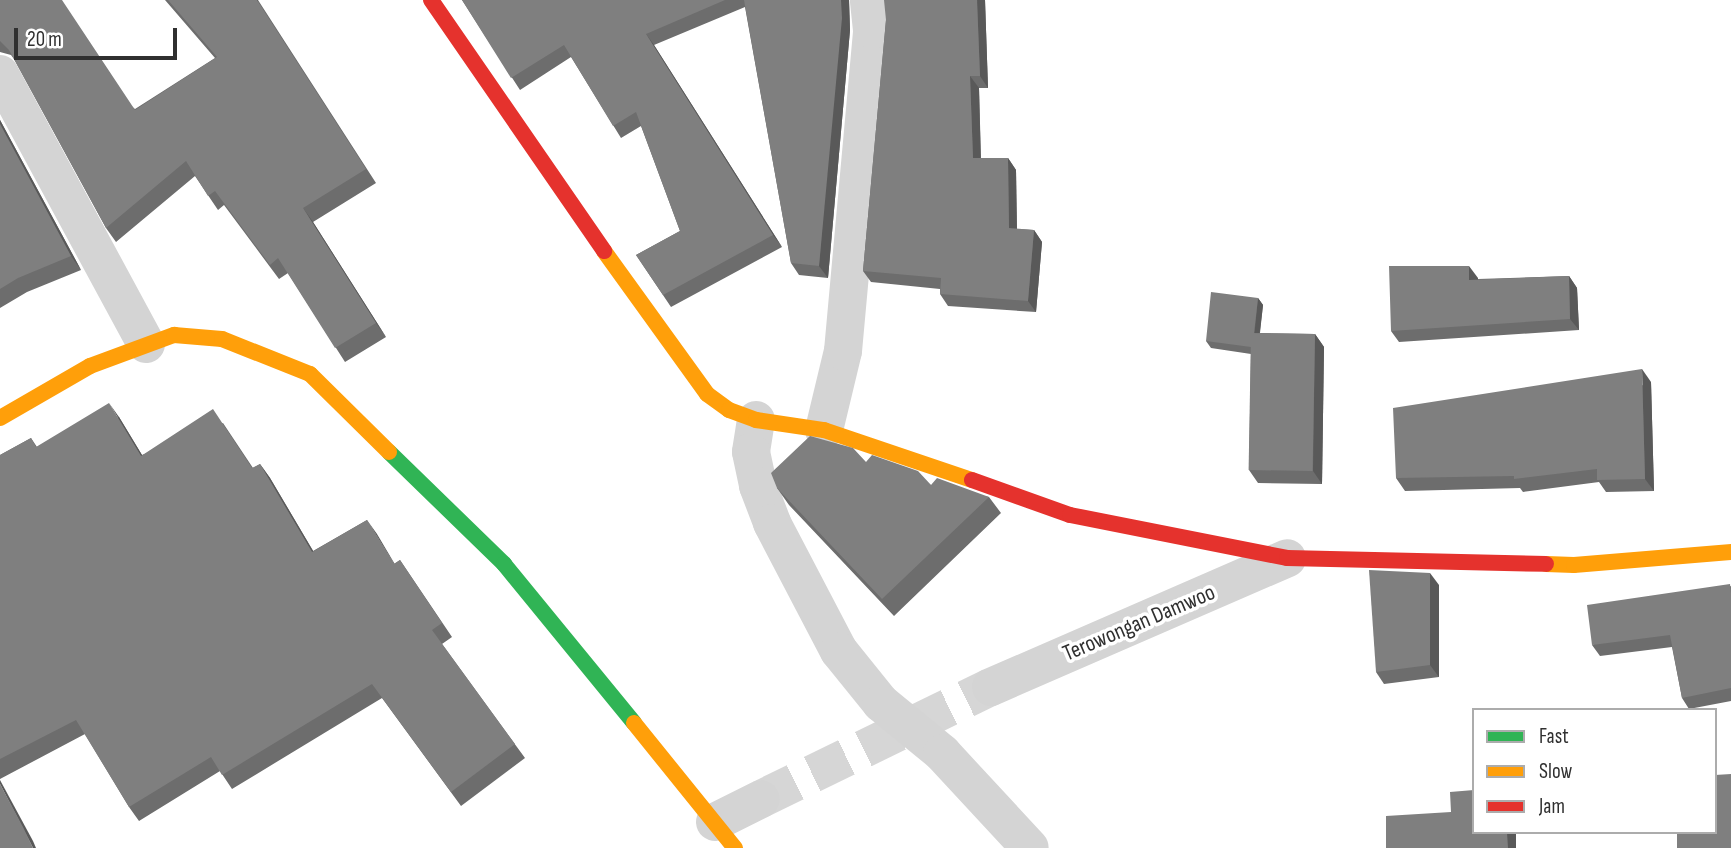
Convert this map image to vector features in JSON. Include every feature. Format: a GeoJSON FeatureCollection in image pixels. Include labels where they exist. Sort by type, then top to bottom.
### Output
{"type":"FeatureCollection","features":[{"type":"Feature","properties":{"kind":"street"},"geometry":{"type":"LineString","coordinates":[[431,0],[706,394],[729,410],[756,420],[824,430],[1070,515],[1287,558],[1574,565],[1731,552]]}},
{"type":"Feature","properties":{"kind":"street"},"geometry":{"type":"LineString","coordinates":[[824,430],[843,351],[872,30],[869,0]]}},
{"type":"Feature","properties":{"kind":"street"},"geometry":{"type":"LineString","coordinates":[[0,74],[146,344]]}},
{"type":"Feature","properties":{"kind":"street"},"geometry":{"type":"LineString","coordinates":[[0,418],[90,366],[174,335],[222,339],[310,374],[504,564],[726,835],[761,799]]}},
{"type":"Feature","properties":{"kind":"street"},"geometry":{"type":"LineString","coordinates":[[756,420],[751,452],[758,486],[778,535],[839,651],[881,703],[942,753],[1030,848]]}},
{"type":"Feature","properties":{"kind":"street","name":"Terowongan Damwoo"},"geometry":{"type":"LineString","coordinates":[[991,687],[1287,558]]}},
{"type":"Feature","properties":{"kind":"building"},"geometry":{"type":"Polygon","coordinates":[[[0,0],[62,0],[135,110],[217,57],[168,0],[257,0],[366,169],[303,208],[376,323],[335,348],[278,258],[270,265],[215,191],[208,196],[186,161],[106,228],[9,50],[0,41],[0,0]]]}},
{"type":"Feature","properties":{"kind":"building"},"geometry":{"type":"Polygon","coordinates":[[[462,0],[725,0],[646,34],[773,235],[663,295],[636,255],[680,231],[636,112],[613,126],[564,45],[511,78],[462,0]]]}},
{"type":"Feature","properties":{"kind":"building"},"geometry":{"type":"Polygon","coordinates":[[[744,0],[841,0],[842,18],[819,266],[791,263],[744,0]]]}},
{"type":"Feature","properties":{"kind":"building"},"geometry":{"type":"Polygon","coordinates":[[[884,0],[977,0],[980,76],[970,76],[973,158],[1008,158],[1009,228],[1034,230],[1028,301],[940,294],[941,278],[863,271],[886,20],[884,0]]]}},
{"type":"Feature","properties":{"kind":"building"},"geometry":{"type":"Polygon","coordinates":[[[0,124],[71,256],[18,278],[0,289],[0,124]]]}},
{"type":"Feature","properties":{"kind":"building"},"geometry":{"type":"Polygon","coordinates":[[[1389,266],[1469,266],[1469,280],[1569,276],[1570,319],[1391,331],[1389,266]]]}},
{"type":"Feature","properties":{"kind":"building"},"geometry":{"type":"Polygon","coordinates":[[[1211,292],[1258,298],[1251,347],[1206,341],[1211,292]]]}},
{"type":"Feature","properties":{"kind":"building"},"geometry":{"type":"Polygon","coordinates":[[[1251,333],[1315,334],[1313,471],[1249,470],[1251,333]]]}},
{"type":"Feature","properties":{"kind":"building"},"geometry":{"type":"Polygon","coordinates":[[[1642,369],[1645,479],[1597,480],[1597,469],[1514,479],[1514,476],[1396,478],[1393,408],[1642,369]]]}},
{"type":"Feature","properties":{"kind":"building"},"geometry":{"type":"Polygon","coordinates":[[[109,403],[141,456],[213,409],[252,468],[260,464],[312,552],[367,520],[394,564],[400,560],[442,623],[432,630],[515,744],[451,792],[372,684],[222,775],[211,757],[129,807],[76,720],[0,759],[0,455],[31,438],[36,447],[109,403]]]}},
{"type":"Feature","properties":{"kind":"building"},"geometry":{"type":"Polygon","coordinates":[[[810,436],[853,448],[866,462],[872,455],[918,471],[931,485],[937,478],[989,497],[882,599],[777,488],[771,473],[810,436]]]}},
{"type":"Feature","properties":{"kind":"building"},"geometry":{"type":"Polygon","coordinates":[[[1369,570],[1430,573],[1430,665],[1376,672],[1369,570]]]}},
{"type":"Feature","properties":{"kind":"building"},"geometry":{"type":"Polygon","coordinates":[[[1730,584],[1731,688],[1682,698],[1670,635],[1592,645],[1587,605],[1730,584]]]}},
{"type":"Feature","properties":{"kind":"building"},"geometry":{"type":"Polygon","coordinates":[[[1731,774],[1731,848],[1677,848],[1677,834],[1717,834],[1717,775],[1731,774]]]}},
{"type":"Feature","properties":{"kind":"building"},"geometry":{"type":"Polygon","coordinates":[[[0,784],[23,827],[33,848],[0,848],[0,784]]]}},
{"type":"Feature","properties":{"kind":"building"},"geometry":{"type":"Polygon","coordinates":[[[1472,790],[1472,834],[1507,834],[1508,848],[1386,848],[1386,816],[1451,812],[1450,792],[1472,790]]]}},
{"type":"Feature","properties":{"kind":"tunnel"},"geometry":{"type":"LineString","coordinates":[[761,799],[991,687]]}},
{"type":"Feature","properties":{"kind":"traffic: fast"},"geometry":{"type":"LineString","coordinates":[[389,452],[504,564],[634,723]]}},
{"type":"Feature","properties":{"kind":"traffic: slow"},"geometry":{"type":"LineString","coordinates":[[604,251],[707,394],[729,410],[756,420],[824,430],[972,480]]}},
{"type":"Feature","properties":{"kind":"traffic: slow"},"geometry":{"type":"LineString","coordinates":[[0,418],[90,366],[174,335],[222,339],[310,374],[389,452]]}},
{"type":"Feature","properties":{"kind":"traffic: slow"},"geometry":{"type":"LineString","coordinates":[[1546,564],[1574,565],[1731,552]]}},
{"type":"Feature","properties":{"kind":"traffic: slow"},"geometry":{"type":"LineString","coordinates":[[634,723],[735,848]]}},
{"type":"Feature","properties":{"kind":"traffic: jam"},"geometry":{"type":"LineString","coordinates":[[431,0],[604,251]]}},
{"type":"Feature","properties":{"kind":"traffic: jam"},"geometry":{"type":"LineString","coordinates":[[972,480],[1070,515],[1287,558],[1546,564]]}}]}
